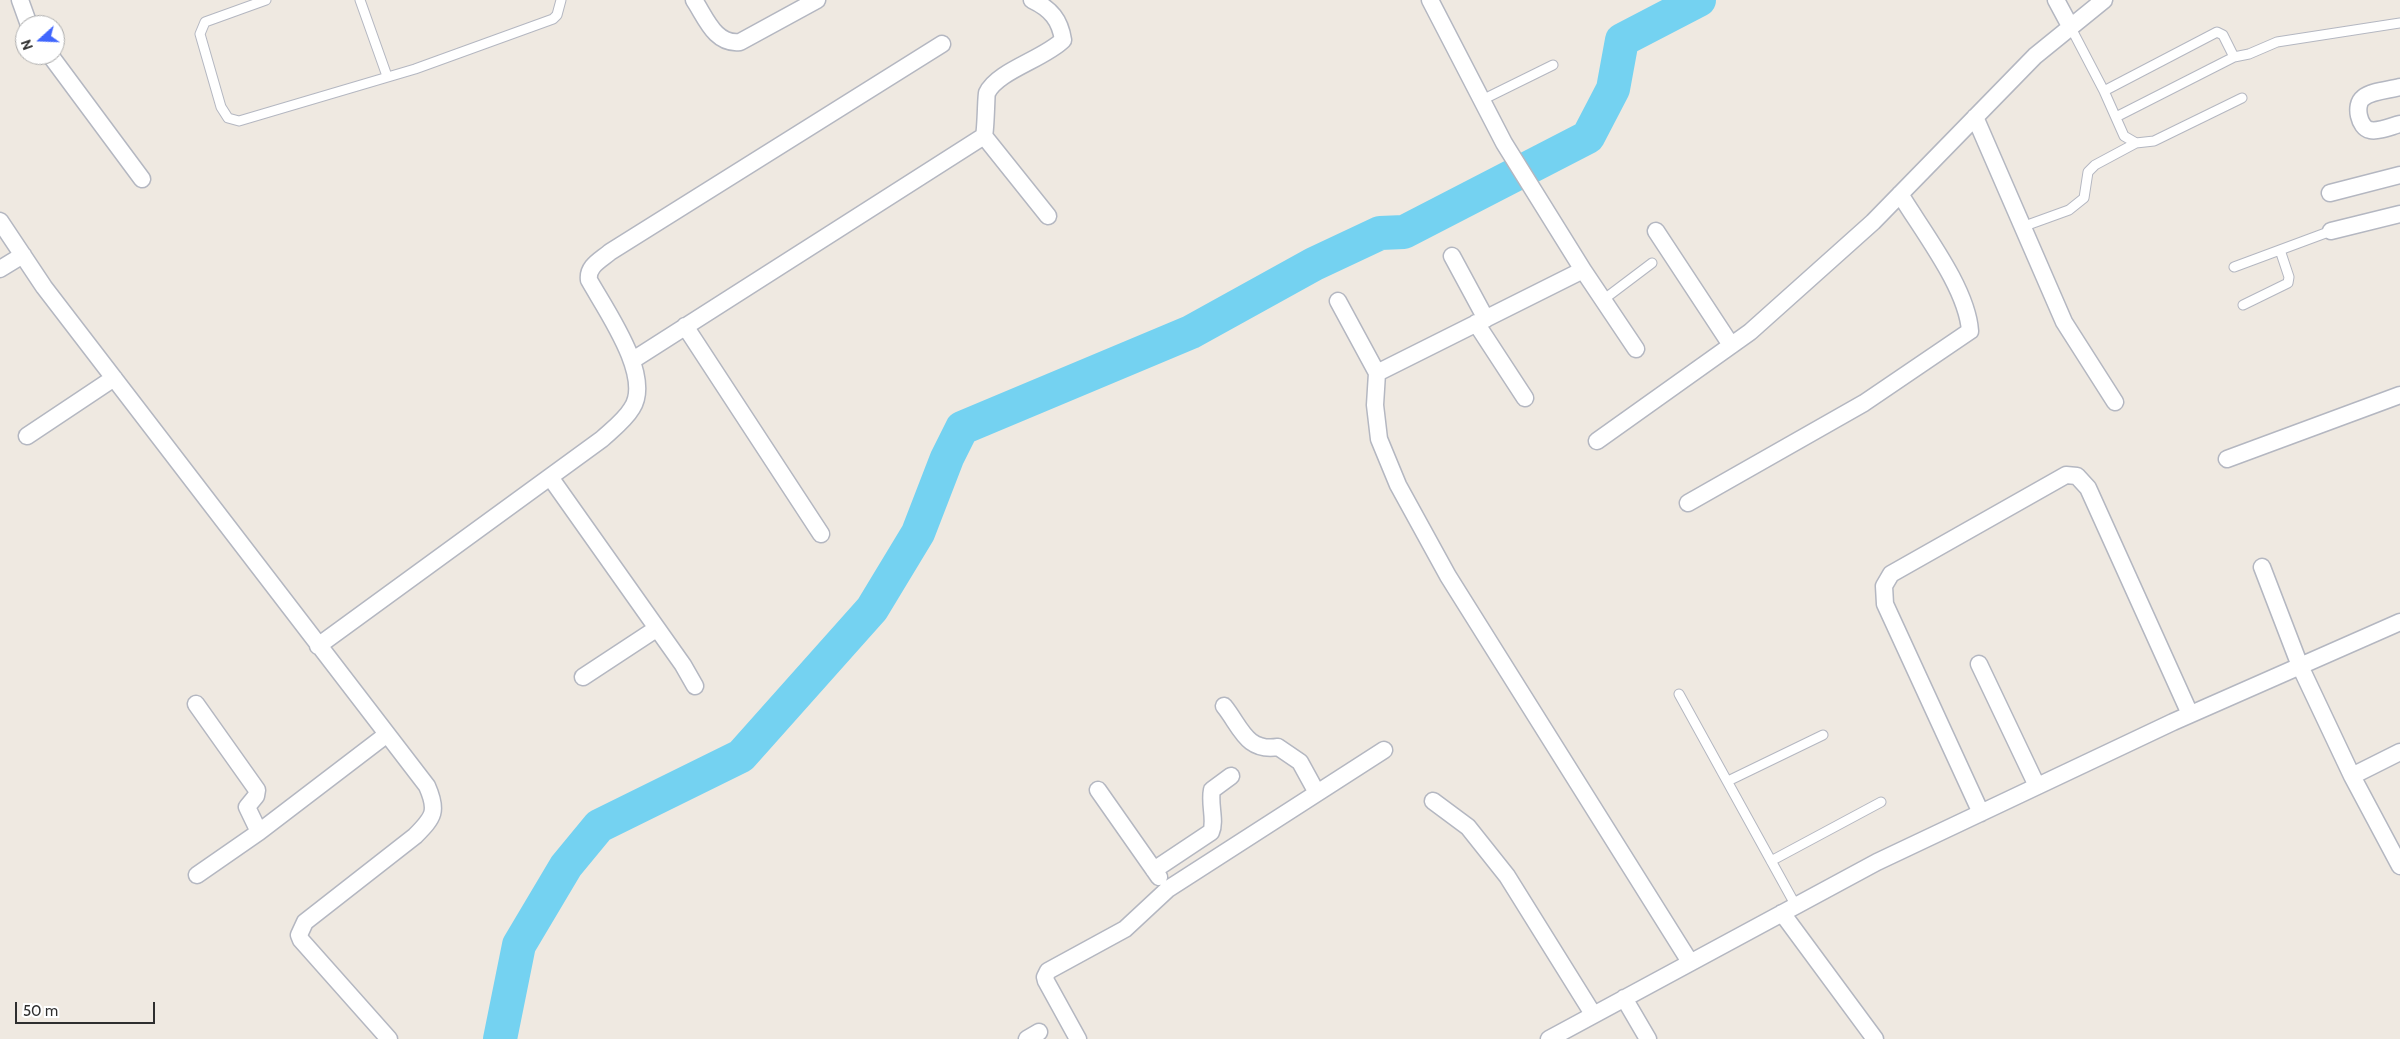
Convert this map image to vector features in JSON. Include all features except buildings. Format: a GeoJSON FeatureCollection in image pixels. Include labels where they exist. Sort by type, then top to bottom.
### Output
{"type":"FeatureCollection","features":[{"type":"Feature","properties":{"kind":"street"},"geometry":{"type":"LineString","coordinates":[[20,0],[25,15]]}},
{"type":"Feature","properties":{"kind":"street"},"geometry":{"type":"LineString","coordinates":[[694,0],[719,38],[731,43],[740,42],[817,0]]}},
{"type":"Feature","properties":{"kind":"street"},"geometry":{"type":"LineString","coordinates":[[632,360],[984,136],[987,119],[986,95],[992,85],[1054,50],[1063,40],[1061,28],[1054,15],[1032,0]]}},
{"type":"Feature","properties":{"kind":"street"},"geometry":{"type":"LineString","coordinates":[[1430,0],[1504,144],[1583,270],[1636,349]]}},
{"type":"Feature","properties":{"kind":"street"},"geometry":{"type":"LineString","coordinates":[[2056,0],[2070,26]]}},
{"type":"Feature","properties":{"kind":"street"},"geometry":{"type":"LineString","coordinates":[[1596,441],[1757,325],[1872,222],[2035,56],[2104,0]]}},
{"type":"Feature","properties":{"kind":"street"},"geometry":{"type":"LineString","coordinates":[[318,646],[602,439],[634,407],[637,390],[632,360],[589,280],[588,274],[591,268],[610,252],[942,44]]}},
{"type":"Feature","properties":{"kind":"street"},"geometry":{"type":"LineString","coordinates":[[57,65],[142,178]]}},
{"type":"Feature","properties":{"kind":"street"},"geometry":{"type":"LineString","coordinates":[[2400,87],[2364,96],[2359,102],[2358,110],[2362,125],[2367,130],[2373,131],[2400,124]]}},
{"type":"Feature","properties":{"kind":"street"},"geometry":{"type":"LineString","coordinates":[[1975,117],[2064,322],[2114,402]]}},
{"type":"Feature","properties":{"kind":"street"},"geometry":{"type":"LineString","coordinates":[[984,136],[1048,216]]}},
{"type":"Feature","properties":{"kind":"street"},"geometry":{"type":"LineString","coordinates":[[2330,193],[2400,175]]}},
{"type":"Feature","properties":{"kind":"street"},"geometry":{"type":"LineString","coordinates":[[1688,503],[1864,403],[1970,331],[1969,315],[1959,290],[1900,194]]}},
{"type":"Feature","properties":{"kind":"street"},"geometry":{"type":"LineString","coordinates":[[2332,231],[2400,214]]}},
{"type":"Feature","properties":{"kind":"street"},"geometry":{"type":"LineString","coordinates":[[0,221],[22,255],[114,378],[426,786],[433,800],[432,818],[416,836],[305,922],[299,935],[300,940],[389,1039]]}},
{"type":"Feature","properties":{"kind":"street"},"geometry":{"type":"LineString","coordinates":[[1656,231],[1731,345]]}},
{"type":"Feature","properties":{"kind":"street"},"geometry":{"type":"LineString","coordinates":[[0,269],[22,255]]}},
{"type":"Feature","properties":{"kind":"street"},"geometry":{"type":"LineString","coordinates":[[1452,256],[1481,321],[1526,398]]}},
{"type":"Feature","properties":{"kind":"street"},"geometry":{"type":"LineString","coordinates":[[1377,373],[1583,270]]}},
{"type":"Feature","properties":{"kind":"street"},"geometry":{"type":"LineString","coordinates":[[1338,301],[1377,373],[1375,405],[1379,439],[1398,485],[1448,576],[1690,962]]}},
{"type":"Feature","properties":{"kind":"street"},"geometry":{"type":"LineString","coordinates":[[685,326],[821,534]]}},
{"type":"Feature","properties":{"kind":"street"},"geometry":{"type":"LineString","coordinates":[[27,436],[114,378]]}},
{"type":"Feature","properties":{"kind":"street"},"geometry":{"type":"LineString","coordinates":[[2227,459],[2400,395]]}},
{"type":"Feature","properties":{"kind":"street"},"geometry":{"type":"LineString","coordinates":[[1981,813],[1885,604],[1884,586],[1891,574],[1918,557],[2066,475],[2077,476],[2088,488],[2190,714]]}},
{"type":"Feature","properties":{"kind":"street"},"geometry":{"type":"LineString","coordinates":[[550,477],[695,686]]}},
{"type":"Feature","properties":{"kind":"street"},"geometry":{"type":"LineString","coordinates":[[2262,567],[2300,666],[2352,776],[2400,866]]}},
{"type":"Feature","properties":{"kind":"street"},"geometry":{"type":"LineString","coordinates":[[1549,1039],[1877,862],[2190,714],[2400,622]]}},
{"type":"Feature","properties":{"kind":"street"},"geometry":{"type":"LineString","coordinates":[[583,678],[656,628]]}},
{"type":"Feature","properties":{"kind":"street"},"geometry":{"type":"LineString","coordinates":[[1979,664],[2037,786]]}},
{"type":"Feature","properties":{"kind":"street"},"geometry":{"type":"LineString","coordinates":[[196,704],[257,790],[256,796],[247,806],[259,832]]}},
{"type":"Feature","properties":{"kind":"street"},"geometry":{"type":"LineString","coordinates":[[1224,706],[1243,735],[1252,743],[1264,749],[1278,747],[1300,762],[1316,793]]}},
{"type":"Feature","properties":{"kind":"street"},"geometry":{"type":"LineString","coordinates":[[196,875],[259,832],[386,735]]}},
{"type":"Feature","properties":{"kind":"street"},"geometry":{"type":"LineString","coordinates":[[1078,1039],[1046,981],[1045,974],[1125,929],[1168,889],[1384,750]]}},
{"type":"Feature","properties":{"kind":"street"},"geometry":{"type":"LineString","coordinates":[[2352,776],[2400,752]]}},
{"type":"Feature","properties":{"kind":"street"},"geometry":{"type":"LineString","coordinates":[[1154,870],[1211,832],[1213,828],[1210,802],[1212,790],[1231,776]]}},
{"type":"Feature","properties":{"kind":"street"},"geometry":{"type":"LineString","coordinates":[[1098,790],[1168,889]]}},
{"type":"Feature","properties":{"kind":"street"},"geometry":{"type":"LineString","coordinates":[[1434,801],[1468,827],[1507,876],[1593,1014]]}},
{"type":"Feature","properties":{"kind":"street"},"geometry":{"type":"LineString","coordinates":[[1789,909],[1875,1039]]}},
{"type":"Feature","properties":{"kind":"street"},"geometry":{"type":"LineString","coordinates":[[1624,998],[1648,1039]]}},
{"type":"Feature","properties":{"kind":"lane"},"geometry":{"type":"LineString","coordinates":[[266,0],[205,22],[200,34],[220,107],[228,118],[239,121],[388,76],[415,70],[553,19],[557,15],[561,0]]}},
{"type":"Feature","properties":{"kind":"lane"},"geometry":{"type":"LineString","coordinates":[[360,0],[388,76]]}},
{"type":"Feature","properties":{"kind":"lane"},"geometry":{"type":"LineString","coordinates":[[2116,117],[2234,56],[2249,54],[2277,42],[2400,23]]}},
{"type":"Feature","properties":{"kind":"lane"},"geometry":{"type":"LineString","coordinates":[[2070,26],[2104,91],[2124,136],[2136,143]]}},
{"type":"Feature","properties":{"kind":"lane"},"geometry":{"type":"LineString","coordinates":[[2104,91],[2217,32],[2223,35],[2234,56]]}},
{"type":"Feature","properties":{"kind":"lane"},"geometry":{"type":"LineString","coordinates":[[1482,100],[1553,65]]}},
{"type":"Feature","properties":{"kind":"lane"},"geometry":{"type":"LineString","coordinates":[[2022,227],[2068,210],[2084,198],[2088,172],[2095,165],[2136,143],[2154,141],[2242,98]]}},
{"type":"Feature","properties":{"kind":"lane"},"geometry":{"type":"LineString","coordinates":[[2234,266],[2332,231]]}},
{"type":"Feature","properties":{"kind":"lane"},"geometry":{"type":"LineString","coordinates":[[2244,306],[2288,283],[2289,276],[2280,250]]}},
{"type":"Feature","properties":{"kind":"lane"},"geometry":{"type":"LineString","coordinates":[[1603,300],[1652,263]]}},
{"type":"Feature","properties":{"kind":"lane"},"geometry":{"type":"LineString","coordinates":[[1680,694],[1771,861],[1789,909]]}},
{"type":"Feature","properties":{"kind":"lane"},"geometry":{"type":"LineString","coordinates":[[1728,781],[1823,735]]}},
{"type":"Feature","properties":{"kind":"lane"},"geometry":{"type":"LineString","coordinates":[[1771,861],[1881,802]]}},
{"type":"Feature","properties":{"kind":"waterway"},"geometry":{"type":"LineString","coordinates":[[500,1039],[519,945],[566,866],[599,826],[741,756],[872,609],[918,533],[947,458],[962,428],[1191,332],[1314,264],[1380,233],[1404,232],[1588,137],[1613,89],[1622,40],[1699,0]]}}]}
